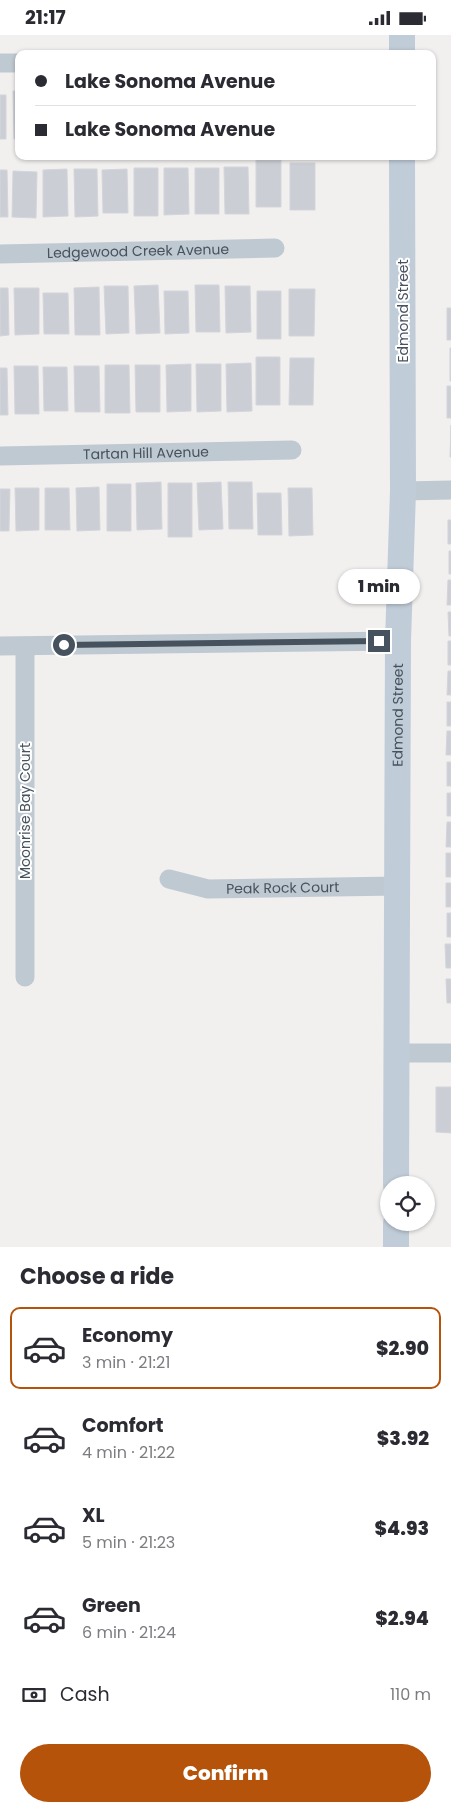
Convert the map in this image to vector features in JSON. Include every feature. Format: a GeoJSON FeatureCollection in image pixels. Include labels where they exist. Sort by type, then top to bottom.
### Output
{"type":"FeatureCollection","features":[{"type":"Feature","properties":{"kind":"street"},"geometry":{"type":"LineString","coordinates":[[402,35],[402,50]]}},
{"type":"Feature","properties":{"kind":"street"},"geometry":{"type":"LineString","coordinates":[[0,63],[15,63]]}},
{"type":"Feature","properties":{"kind":"street","name":"Edmond Street"},"geometry":{"type":"LineString","coordinates":[[396,1176],[398,641],[403,491],[402,160]]}},
{"type":"Feature","properties":{"kind":"street","name":"Ledgewood Creek Avenue"},"geometry":{"type":"LineString","coordinates":[[0,253],[275,248]]}},
{"type":"Feature","properties":{"kind":"street","name":"Tartan Hill Avenue"},"geometry":{"type":"LineString","coordinates":[[0,456],[292,450]]}},
{"type":"Feature","properties":{"kind":"street"},"geometry":{"type":"LineString","coordinates":[[403,491],[451,490]]}},
{"type":"Feature","properties":{"kind":"street"},"geometry":{"type":"LineString","coordinates":[[0,646],[398,641]]}},
{"type":"Feature","properties":{"kind":"street","name":"Moonrise Bay Court"},"geometry":{"type":"LineString","coordinates":[[25,646],[25,977]]}},
{"type":"Feature","properties":{"kind":"street","name":"Peak Rock Court"},"geometry":{"type":"LineString","coordinates":[[169,879],[208,889],[398,886]]}},
{"type":"Feature","properties":{"kind":"street"},"geometry":{"type":"LineString","coordinates":[[397,1053],[451,1053]]}},
{"type":"Feature","properties":{"kind":"street"},"geometry":{"type":"LineString","coordinates":[[396,1231],[396,1247]]}},
{"type":"Feature","properties":{"kind":"building"},"geometry":{"type":"Polygon","coordinates":[[[13,91],[15,91],[15,139],[13,91]]]}},
{"type":"Feature","properties":{"kind":"building"},"geometry":{"type":"Polygon","coordinates":[[[0,95],[6,95],[6,139],[0,139],[0,95]]]}},
{"type":"Feature","properties":{"kind":"building"},"geometry":{"type":"Polygon","coordinates":[[[256,160],[281,160],[281,207],[256,207],[256,160]]]}},
{"type":"Feature","properties":{"kind":"building"},"geometry":{"type":"Polygon","coordinates":[[[290,163],[315,163],[315,210],[290,210],[290,163]]]}},
{"type":"Feature","properties":{"kind":"building"},"geometry":{"type":"Polygon","coordinates":[[[224,167],[248,167],[249,214],[225,214],[224,167]]]}},
{"type":"Feature","properties":{"kind":"building"},"geometry":{"type":"Polygon","coordinates":[[[134,168],[158,168],[158,216],[134,216],[134,168]]]}},
{"type":"Feature","properties":{"kind":"building"},"geometry":{"type":"Polygon","coordinates":[[[164,168],[188,168],[189,214],[164,215],[164,168]]]}},
{"type":"Feature","properties":{"kind":"building"},"geometry":{"type":"Polygon","coordinates":[[[195,168],[219,168],[219,214],[195,214],[195,168]]]}},
{"type":"Feature","properties":{"kind":"building"},"geometry":{"type":"Polygon","coordinates":[[[67,169],[68,216],[43,217],[43,170],[67,169]]]}},
{"type":"Feature","properties":{"kind":"building"},"geometry":{"type":"Polygon","coordinates":[[[74,169],[97,169],[98,216],[75,217],[74,169]]]}},
{"type":"Feature","properties":{"kind":"building"},"geometry":{"type":"Polygon","coordinates":[[[127,169],[128,213],[103,213],[102,170],[127,169]]]}},
{"type":"Feature","properties":{"kind":"building"},"geometry":{"type":"Polygon","coordinates":[[[0,170],[7,170],[8,217],[0,217],[0,170]]]}},
{"type":"Feature","properties":{"kind":"building"},"geometry":{"type":"Polygon","coordinates":[[[13,171],[37,172],[36,218],[12,217],[13,171]]]}},
{"type":"Feature","properties":{"kind":"building"},"geometry":{"type":"Polygon","coordinates":[[[158,285],[160,333],[136,334],[134,286],[158,285]]]}},
{"type":"Feature","properties":{"kind":"building"},"geometry":{"type":"Polygon","coordinates":[[[195,285],[219,285],[220,332],[196,332],[195,285]]]}},
{"type":"Feature","properties":{"kind":"building"},"geometry":{"type":"Polygon","coordinates":[[[104,286],[128,286],[129,333],[106,334],[104,286]]]}},
{"type":"Feature","properties":{"kind":"building"},"geometry":{"type":"Polygon","coordinates":[[[225,286],[250,286],[251,332],[226,333],[225,286]]]}},
{"type":"Feature","properties":{"kind":"building"},"geometry":{"type":"Polygon","coordinates":[[[99,287],[100,335],[75,335],[74,288],[99,287]]]}},
{"type":"Feature","properties":{"kind":"building"},"geometry":{"type":"Polygon","coordinates":[[[0,288],[8,288],[9,335],[0,336],[0,288]]]}},
{"type":"Feature","properties":{"kind":"building"},"geometry":{"type":"Polygon","coordinates":[[[14,288],[39,288],[39,334],[15,335],[14,288]]]}},
{"type":"Feature","properties":{"kind":"building"},"geometry":{"type":"Polygon","coordinates":[[[289,289],[315,289],[314,336],[289,336],[289,289]]]}},
{"type":"Feature","properties":{"kind":"building"},"geometry":{"type":"Polygon","coordinates":[[[164,291],[188,291],[189,333],[165,334],[164,291]]]}},
{"type":"Feature","properties":{"kind":"building"},"geometry":{"type":"Polygon","coordinates":[[[257,291],[281,291],[281,339],[257,339],[257,291]]]}},
{"type":"Feature","properties":{"kind":"building"},"geometry":{"type":"Polygon","coordinates":[[[43,293],[68,293],[69,334],[44,334],[43,293]]]}},
{"type":"Feature","properties":{"kind":"building"},"geometry":{"type":"Polygon","coordinates":[[[447,308],[451,308],[451,340],[447,340],[447,308]]]}},
{"type":"Feature","properties":{"kind":"building"},"geometry":{"type":"Polygon","coordinates":[[[451,348],[451,381],[450,381],[451,348]]]}},
{"type":"Feature","properties":{"kind":"building"},"geometry":{"type":"Polygon","coordinates":[[[256,357],[280,357],[280,405],[256,405],[256,357]]]}},
{"type":"Feature","properties":{"kind":"building"},"geometry":{"type":"Polygon","coordinates":[[[290,358],[314,358],[313,405],[289,405],[290,358]]]}},
{"type":"Feature","properties":{"kind":"building"},"geometry":{"type":"Polygon","coordinates":[[[251,363],[252,411],[227,412],[226,364],[251,363]]]}},
{"type":"Feature","properties":{"kind":"building"},"geometry":{"type":"Polygon","coordinates":[[[191,364],[191,411],[167,412],[166,365],[191,364]]]}},
{"type":"Feature","properties":{"kind":"building"},"geometry":{"type":"Polygon","coordinates":[[[196,364],[221,364],[221,411],[197,412],[196,364]]]}},
{"type":"Feature","properties":{"kind":"building"},"geometry":{"type":"Polygon","coordinates":[[[105,365],[129,365],[130,413],[105,413],[105,365]]]}},
{"type":"Feature","properties":{"kind":"building"},"geometry":{"type":"Polygon","coordinates":[[[135,365],[160,365],[160,412],[136,412],[135,365]]]}},
{"type":"Feature","properties":{"kind":"building"},"geometry":{"type":"Polygon","coordinates":[[[14,366],[38,366],[39,414],[15,414],[14,366]]]}},
{"type":"Feature","properties":{"kind":"building"},"geometry":{"type":"Polygon","coordinates":[[[74,366],[99,366],[100,412],[75,412],[74,366]]]}},
{"type":"Feature","properties":{"kind":"building"},"geometry":{"type":"Polygon","coordinates":[[[43,367],[67,367],[68,411],[44,411],[43,367]]]}},
{"type":"Feature","properties":{"kind":"building"},"geometry":{"type":"Polygon","coordinates":[[[0,368],[7,368],[8,415],[0,415],[0,368]]]}},
{"type":"Feature","properties":{"kind":"building"},"geometry":{"type":"Polygon","coordinates":[[[447,386],[451,386],[451,418],[447,418],[447,386]]]}},
{"type":"Feature","properties":{"kind":"building"},"geometry":{"type":"Polygon","coordinates":[[[451,425],[451,457],[450,457],[451,425]]]}},
{"type":"Feature","properties":{"kind":"building"},"geometry":{"type":"Polygon","coordinates":[[[161,482],[162,529],[137,530],[136,483],[161,482]]]}},
{"type":"Feature","properties":{"kind":"building"},"geometry":{"type":"Polygon","coordinates":[[[221,482],[223,529],[199,530],[197,483],[221,482]]]}},
{"type":"Feature","properties":{"kind":"building"},"geometry":{"type":"Polygon","coordinates":[[[228,482],[252,482],[253,529],[229,529],[228,482]]]}},
{"type":"Feature","properties":{"kind":"building"},"geometry":{"type":"Polygon","coordinates":[[[168,483],[192,483],[192,537],[168,537],[168,483]]]}},
{"type":"Feature","properties":{"kind":"building"},"geometry":{"type":"Polygon","coordinates":[[[107,484],[131,484],[131,531],[107,531],[107,484]]]}},
{"type":"Feature","properties":{"kind":"building"},"geometry":{"type":"Polygon","coordinates":[[[99,487],[100,530],[77,531],[76,488],[99,487]]]}},
{"type":"Feature","properties":{"kind":"building"},"geometry":{"type":"Polygon","coordinates":[[[15,488],[39,488],[39,530],[16,531],[15,488]]]}},
{"type":"Feature","properties":{"kind":"building"},"geometry":{"type":"Polygon","coordinates":[[[45,488],[69,488],[70,530],[45,530],[45,488]]]}},
{"type":"Feature","properties":{"kind":"building"},"geometry":{"type":"Polygon","coordinates":[[[288,488],[312,488],[313,535],[289,536],[288,488]]]}},
{"type":"Feature","properties":{"kind":"building"},"geometry":{"type":"Polygon","coordinates":[[[0,489],[10,489],[9,531],[0,531],[0,489]]]}},
{"type":"Feature","properties":{"kind":"building"},"geometry":{"type":"Polygon","coordinates":[[[257,493],[281,493],[282,535],[258,535],[257,493]]]}},
{"type":"Feature","properties":{"kind":"building"},"geometry":{"type":"Polygon","coordinates":[[[448,520],[451,520],[451,544],[448,544],[448,520]]]}},
{"type":"Feature","properties":{"kind":"building"},"geometry":{"type":"Polygon","coordinates":[[[449,551],[451,551],[451,574],[449,574],[449,551]]]}},
{"type":"Feature","properties":{"kind":"building"},"geometry":{"type":"Polygon","coordinates":[[[448,580],[451,580],[451,605],[447,605],[448,580]]]}},
{"type":"Feature","properties":{"kind":"building"},"geometry":{"type":"Polygon","coordinates":[[[448,612],[451,612],[451,636],[449,636],[448,612]]]}},
{"type":"Feature","properties":{"kind":"building"},"geometry":{"type":"Polygon","coordinates":[[[448,641],[451,641],[451,665],[448,665],[448,641]]]}},
{"type":"Feature","properties":{"kind":"building"},"geometry":{"type":"Polygon","coordinates":[[[448,671],[451,671],[451,695],[447,695],[448,671]]]}},
{"type":"Feature","properties":{"kind":"building"},"geometry":{"type":"Polygon","coordinates":[[[447,702],[451,702],[451,726],[447,726],[447,702]]]}},
{"type":"Feature","properties":{"kind":"building"},"geometry":{"type":"Polygon","coordinates":[[[447,731],[451,731],[451,755],[446,755],[447,731]]]}},
{"type":"Feature","properties":{"kind":"building"},"geometry":{"type":"Polygon","coordinates":[[[447,762],[451,762],[451,786],[447,786],[447,762]]]}},
{"type":"Feature","properties":{"kind":"building"},"geometry":{"type":"Polygon","coordinates":[[[447,793],[451,793],[451,816],[447,816],[447,793]]]}},
{"type":"Feature","properties":{"kind":"building"},"geometry":{"type":"Polygon","coordinates":[[[447,822],[451,822],[451,847],[446,847],[447,822]]]}},
{"type":"Feature","properties":{"kind":"building"},"geometry":{"type":"Polygon","coordinates":[[[446,853],[451,853],[451,877],[446,877],[446,853]]]}},
{"type":"Feature","properties":{"kind":"building"},"geometry":{"type":"Polygon","coordinates":[[[446,883],[451,883],[451,907],[446,907],[446,883]]]}},
{"type":"Feature","properties":{"kind":"building"},"geometry":{"type":"Polygon","coordinates":[[[447,913],[451,913],[451,937],[447,937],[447,913]]]}},
{"type":"Feature","properties":{"kind":"building"},"geometry":{"type":"Polygon","coordinates":[[[445,944],[451,944],[451,968],[446,968],[445,944]]]}},
{"type":"Feature","properties":{"kind":"building"},"geometry":{"type":"Polygon","coordinates":[[[446,979],[451,979],[451,1003],[447,1003],[446,979]]]}},
{"type":"Feature","properties":{"kind":"building"},"geometry":{"type":"Polygon","coordinates":[[[436,1087],[451,1087],[451,1133],[436,1132],[436,1087]]]}},
{"type":"Feature","properties":{"kind":"route"},"geometry":{"type":"LineString","coordinates":[[64,645],[379,641]]}}]}
